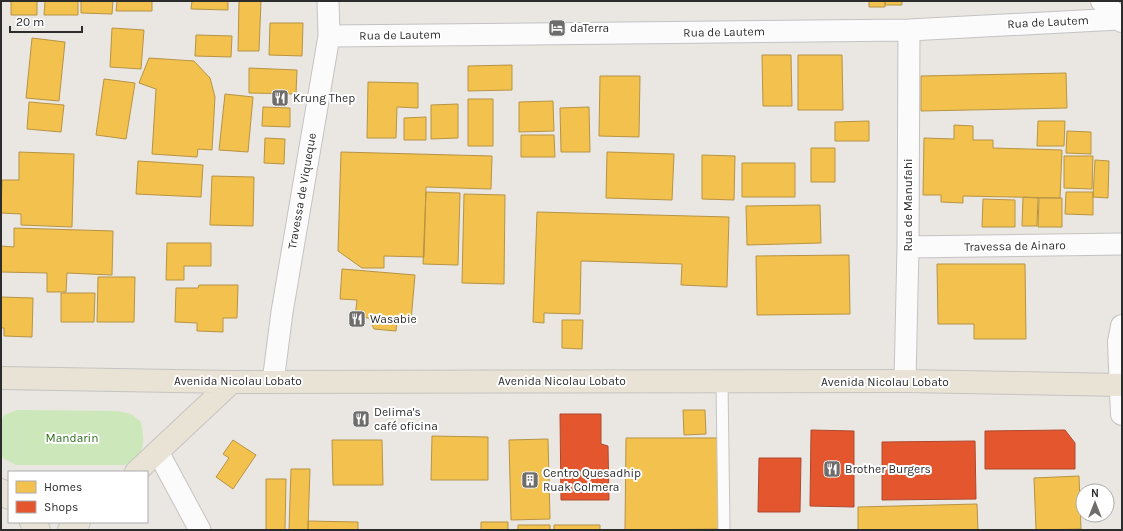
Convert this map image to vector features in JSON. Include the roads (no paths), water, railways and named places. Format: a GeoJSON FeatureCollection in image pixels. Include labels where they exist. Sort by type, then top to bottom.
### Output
{"type":"FeatureCollection","features":[{"type":"Feature","properties":{"kind":"main road"},"geometry":{"type":"LineString","coordinates":[[1102,1],[1121,20]]}},
{"type":"Feature","properties":{"kind":"main road"},"geometry":{"type":"LineString","coordinates":[[1122,326],[1119,342],[1122,414]]}},
{"type":"Feature","properties":{"kind":"main road","name":"Avenida Nicolau Lobato"},"geometry":{"type":"LineString","coordinates":[[1,378],[43,380],[232,382],[905,381],[1121,385]]}},
{"type":"Feature","properties":{"kind":"main road"},"geometry":{"type":"LineString","coordinates":[[1,394],[43,380]]}},
{"type":"Feature","properties":{"kind":"main road"},"geometry":{"type":"LineString","coordinates":[[137,471],[232,382]]}},
{"type":"Feature","properties":{"kind":"main road"},"geometry":{"type":"LineString","coordinates":[[69,530],[78,523]]}},
{"type":"Feature","properties":{"kind":"street","name":"Travessa de Viqueque"},"geometry":{"type":"LineString","coordinates":[[273,382],[282,312],[328,36],[328,1]]}},
{"type":"Feature","properties":{"kind":"street","name":"Rua de Lautem"},"geometry":{"type":"LineString","coordinates":[[328,36],[909,30],[1121,20]]}},
{"type":"Feature","properties":{"kind":"street","name":"Rua de Manufahi"},"geometry":{"type":"LineString","coordinates":[[905,381],[908,247],[909,30]]}},
{"type":"Feature","properties":{"kind":"street","name":"Travessa de Ainaro"},"geometry":{"type":"LineString","coordinates":[[908,247],[1122,244]]}},
{"type":"Feature","properties":{"kind":"street"},"geometry":{"type":"LineString","coordinates":[[158,452],[200,530]]}},
{"type":"Feature","properties":{"kind":"lane"},"geometry":{"type":"LineString","coordinates":[[722,381],[724,530]]}},
{"type":"Feature","properties":{"kind":"place","name":"daTerra"},"geometry":{"type":"Point","coordinates":[557,28]}},
{"type":"Feature","properties":{"kind":"place","name":"Krung Thep"},"geometry":{"type":"Point","coordinates":[280,98]}},
{"type":"Feature","properties":{"kind":"place","name":"Wasabie"},"geometry":{"type":"Point","coordinates":[357,319]}},
{"type":"Feature","properties":{"kind":"place","name":"Delima's café oficina"},"geometry":{"type":"Point","coordinates":[361,419]}},
{"type":"Feature","properties":{"kind":"place","name":"Brother Burgers"},"geometry":{"type":"Point","coordinates":[832,469]}},
{"type":"Feature","properties":{"kind":"place","name":"Centro Quesadhip Ruak Colmera"},"geometry":{"type":"Point","coordinates":[530,480]}},
{"type":"Feature","properties":{"kind":"park label","name":"Mandarin"},"geometry":{"type":"Point","coordinates":[72,438]}}]}
